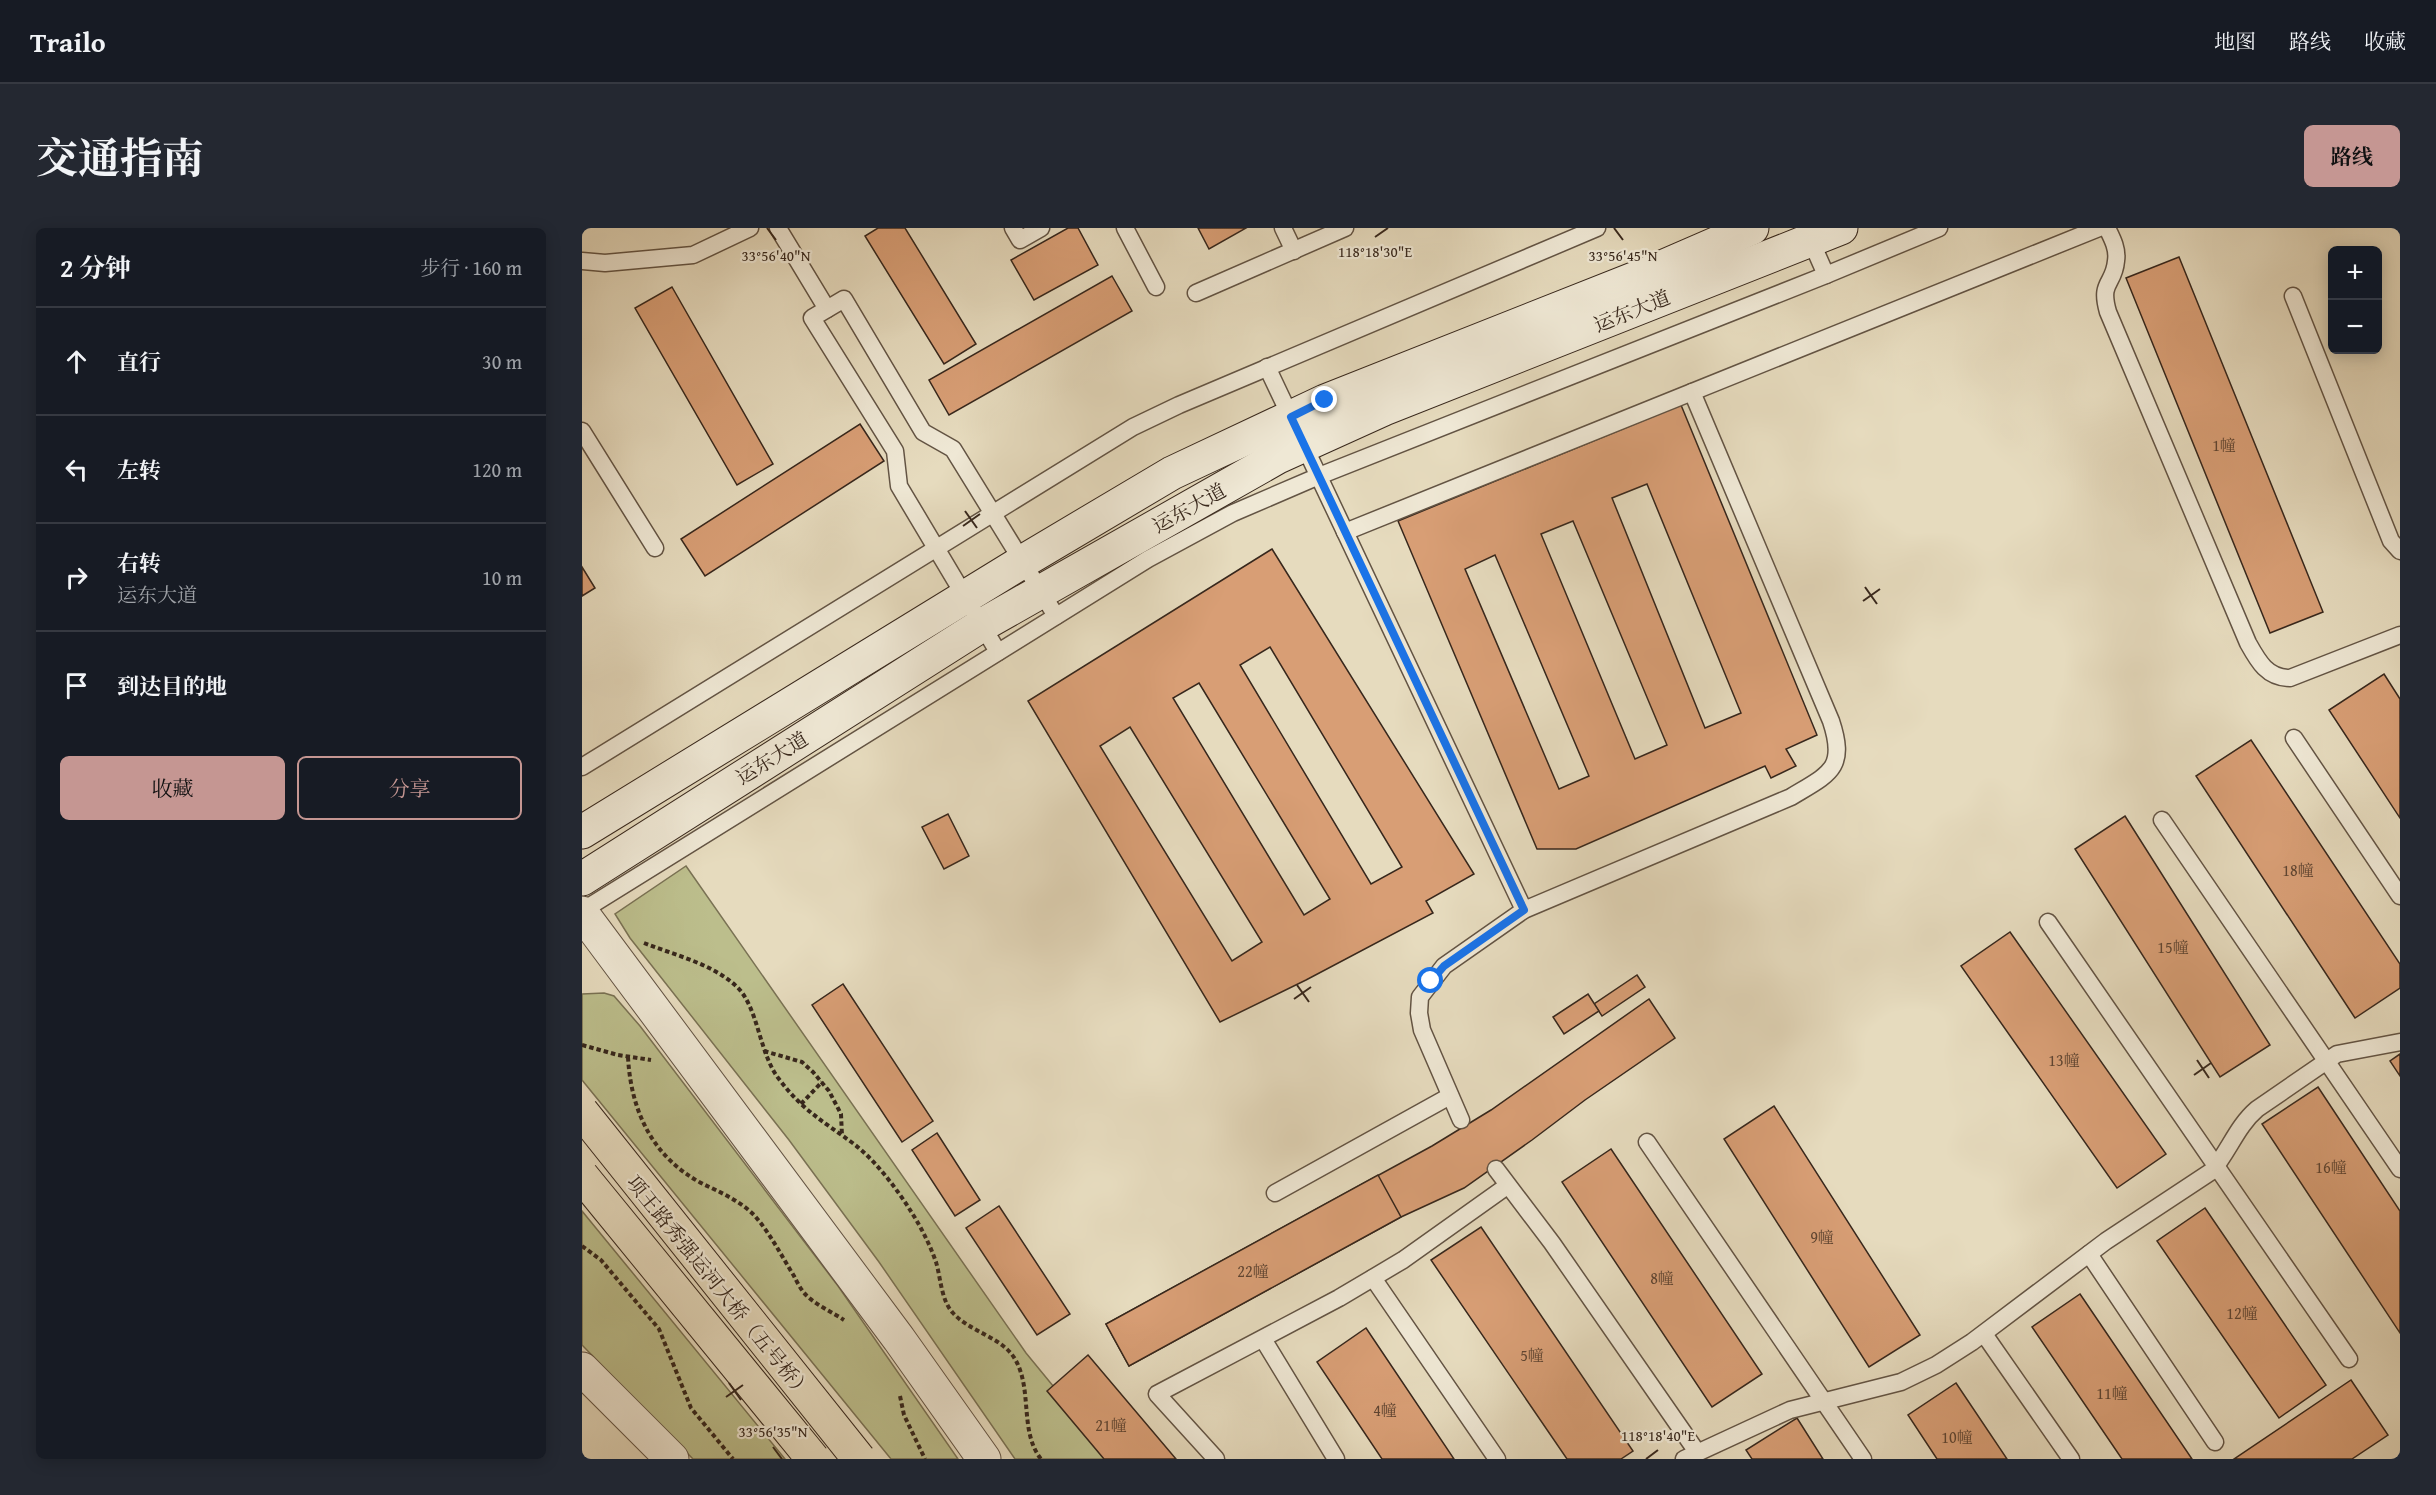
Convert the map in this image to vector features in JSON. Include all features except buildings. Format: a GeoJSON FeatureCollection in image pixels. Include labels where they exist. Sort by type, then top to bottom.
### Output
{"type":"FeatureCollection","features":[{"type":"Feature","properties":{"kind":"main road","name":"运东大道"},"geometry":{"type":"LineString","coordinates":[[582,879],[1048,604],[1297,431],[1325,400],[1646,274],[1752,228]]}},
{"type":"Feature","properties":{"kind":"main road","name":"运东大道"},"geometry":{"type":"LineString","coordinates":[[582,832],[1022,562],[1172,473],[1297,431],[1384,409],[1808,234],[1841,228]]}},
{"type":"Feature","properties":{"kind":"main road"},"geometry":{"type":"LineString","coordinates":[[582,911],[899,1339],[984,1459]]}},
{"type":"Feature","properties":{"kind":"main road","name":"项王路秀强运河大桥（五号桥）"},"geometry":{"type":"LineString","coordinates":[[582,1112],[618,1160],[859,1459]]}},
{"type":"Feature","properties":{"kind":"main road","name":"项王路秀强运河大桥（五号桥）"},"geometry":{"type":"LineString","coordinates":[[582,1176],[813,1459]]}},
{"type":"Feature","properties":{"kind":"main road"},"geometry":{"type":"LineString","coordinates":[[582,1369],[672,1459]]}},
{"type":"Feature","properties":{"kind":"lane"},"geometry":{"type":"LineString","coordinates":[[582,261],[604,263],[693,255],[750,228]]}},
{"type":"Feature","properties":{"kind":"lane"},"geometry":{"type":"LineString","coordinates":[[778,228],[827,309]]}},
{"type":"Feature","properties":{"kind":"lane"},"geometry":{"type":"LineString","coordinates":[[1013,228],[1020,240],[1041,228]]}},
{"type":"Feature","properties":{"kind":"lane"},"geometry":{"type":"LineString","coordinates":[[1125,228],[1156,286]]}},
{"type":"Feature","properties":{"kind":"lane"},"geometry":{"type":"LineString","coordinates":[[1283,228],[1294,251]]}},
{"type":"Feature","properties":{"kind":"lane"},"geometry":{"type":"LineString","coordinates":[[1196,293],[1346,228]]}},
{"type":"Feature","properties":{"kind":"lane"},"geometry":{"type":"LineString","coordinates":[[582,767],[1132,427],[1267,367],[1597,228]]}},
{"type":"Feature","properties":{"kind":"lane"},"geometry":{"type":"LineString","coordinates":[[582,911],[990,638],[898,486],[895,451],[812,318],[844,299],[923,432],[953,449],[1048,604],[1148,559],[1233,513],[1319,476],[1940,228]]}},
{"type":"Feature","properties":{"kind":"lane"},"geometry":{"type":"LineString","coordinates":[[1345,532],[2100,228]]}},
{"type":"Feature","properties":{"kind":"lane"},"geometry":{"type":"LineString","coordinates":[[2108,228],[2116,248],[2116,262],[2105,288],[2104,299],[2108,312],[2248,643],[2259,663],[2280,678],[2290,678],[2400,635]]}},
{"type":"Feature","properties":{"kind":"lane"},"geometry":{"type":"LineString","coordinates":[[1808,234],[1826,275]]}},
{"type":"Feature","properties":{"kind":"lane"},"geometry":{"type":"LineString","coordinates":[[2293,296],[2391,541],[2400,550]]}},
{"type":"Feature","properties":{"kind":"lane"},"geometry":{"type":"LineString","coordinates":[[1267,367],[1524,910]]}},
{"type":"Feature","properties":{"kind":"lane"},"geometry":{"type":"LineString","coordinates":[[1461,1120],[1422,1030],[1419,1013],[1420,998],[1444,966],[1524,910],[1791,797],[1825,777],[1834,765],[1838,754],[1837,740],[1831,721],[1692,392]]}},
{"type":"Feature","properties":{"kind":"lane"},"geometry":{"type":"LineString","coordinates":[[582,431],[655,548]]}},
{"type":"Feature","properties":{"kind":"lane"},"geometry":{"type":"LineString","coordinates":[[2294,738],[2400,896]]}},
{"type":"Feature","properties":{"kind":"lane"},"geometry":{"type":"LineString","coordinates":[[2163,820],[2400,1168]]}},
{"type":"Feature","properties":{"kind":"lane"},"geometry":{"type":"LineString","coordinates":[[2048,922],[2349,1359]]}},
{"type":"Feature","properties":{"kind":"lane"},"geometry":{"type":"LineString","coordinates":[[1496,1169],[1552,1242],[1691,1455],[1790,1410],[1901,1382],[1936,1365],[1984,1334],[2089,1254],[2212,1171],[2225,1156],[2246,1118],[2256,1108],[2337,1054],[2400,1042]]}},
{"type":"Feature","properties":{"kind":"lane"},"geometry":{"type":"LineString","coordinates":[[1275,1193],[1450,1096]]}},
{"type":"Feature","properties":{"kind":"lane"},"geometry":{"type":"LineString","coordinates":[[1647,1142],[1863,1459]]}},
{"type":"Feature","properties":{"kind":"lane"},"geometry":{"type":"LineString","coordinates":[[1216,1459],[1157,1394],[1373,1278],[1403,1260],[1508,1186]]}},
{"type":"Feature","properties":{"kind":"lane"},"geometry":{"type":"LineString","coordinates":[[2089,1254],[2215,1442]]}},
{"type":"Feature","properties":{"kind":"lane"},"geometry":{"type":"LineString","coordinates":[[1373,1278],[1497,1459]]}},
{"type":"Feature","properties":{"kind":"lane"},"geometry":{"type":"LineString","coordinates":[[1984,1334],[2071,1459]]}},
{"type":"Feature","properties":{"kind":"lane"},"geometry":{"type":"LineString","coordinates":[[1263,1339],[1336,1459]]}},
{"type":"Feature","properties":{"kind":"path"},"geometry":{"type":"LineString","coordinates":[[602,939],[639,941],[708,967],[737,987],[748,1004],[764,1051],[774,1072],[810,1114],[871,1159],[911,1211],[927,1238],[936,1262],[945,1299],[954,1314],[996,1341],[1014,1357],[1025,1386],[1033,1446],[1041,1459]]}},
{"type":"Feature","properties":{"kind":"path"},"geometry":{"type":"LineString","coordinates":[[582,1045],[646,1060],[673,1060],[696,1064]]}},
{"type":"Feature","properties":{"kind":"path"},"geometry":{"type":"LineString","coordinates":[[764,1051],[802,1062],[822,1082],[841,1114],[842,1136]]}},
{"type":"Feature","properties":{"kind":"path"},"geometry":{"type":"LineString","coordinates":[[628,1057],[629,1084],[636,1105],[647,1132],[660,1149],[684,1172],[722,1192],[753,1214],[774,1241],[806,1295],[851,1325]]}},
{"type":"Feature","properties":{"kind":"path"},"geometry":{"type":"LineString","coordinates":[[801,1104],[822,1082]]}},
{"type":"Feature","properties":{"kind":"path"},"geometry":{"type":"LineString","coordinates":[[582,1246],[601,1260],[659,1329],[691,1408],[733,1459]]}},
{"type":"Feature","properties":{"kind":"path"},"geometry":{"type":"LineString","coordinates":[[898,1386],[904,1415],[925,1459]]}},
{"type":"Feature","properties":{"kind":"green space"},"geometry":{"type":"Polygon","coordinates":[[[686,866],[1026,1353],[1113,1459],[1015,1459],[879,1262],[789,1140],[630,938],[615,914],[686,866]]]}},
{"type":"Feature","properties":{"kind":"green space"},"geometry":{"type":"Polygon","coordinates":[[[604,993],[614,996],[640,1026],[838,1286],[958,1459],[891,1459],[582,1080],[582,994],[604,993]]]}},
{"type":"Feature","properties":{"kind":"green space"},"geometry":{"type":"Polygon","coordinates":[[[582,1211],[785,1459],[693,1459],[582,1345],[582,1211]]]}},
{"type":"Feature","properties":{"kind":"route"},"geometry":{"type":"LineString","coordinates":[[1325,400],[1291,417],[1524,910],[1444,966],[1431,981]]}}]}
